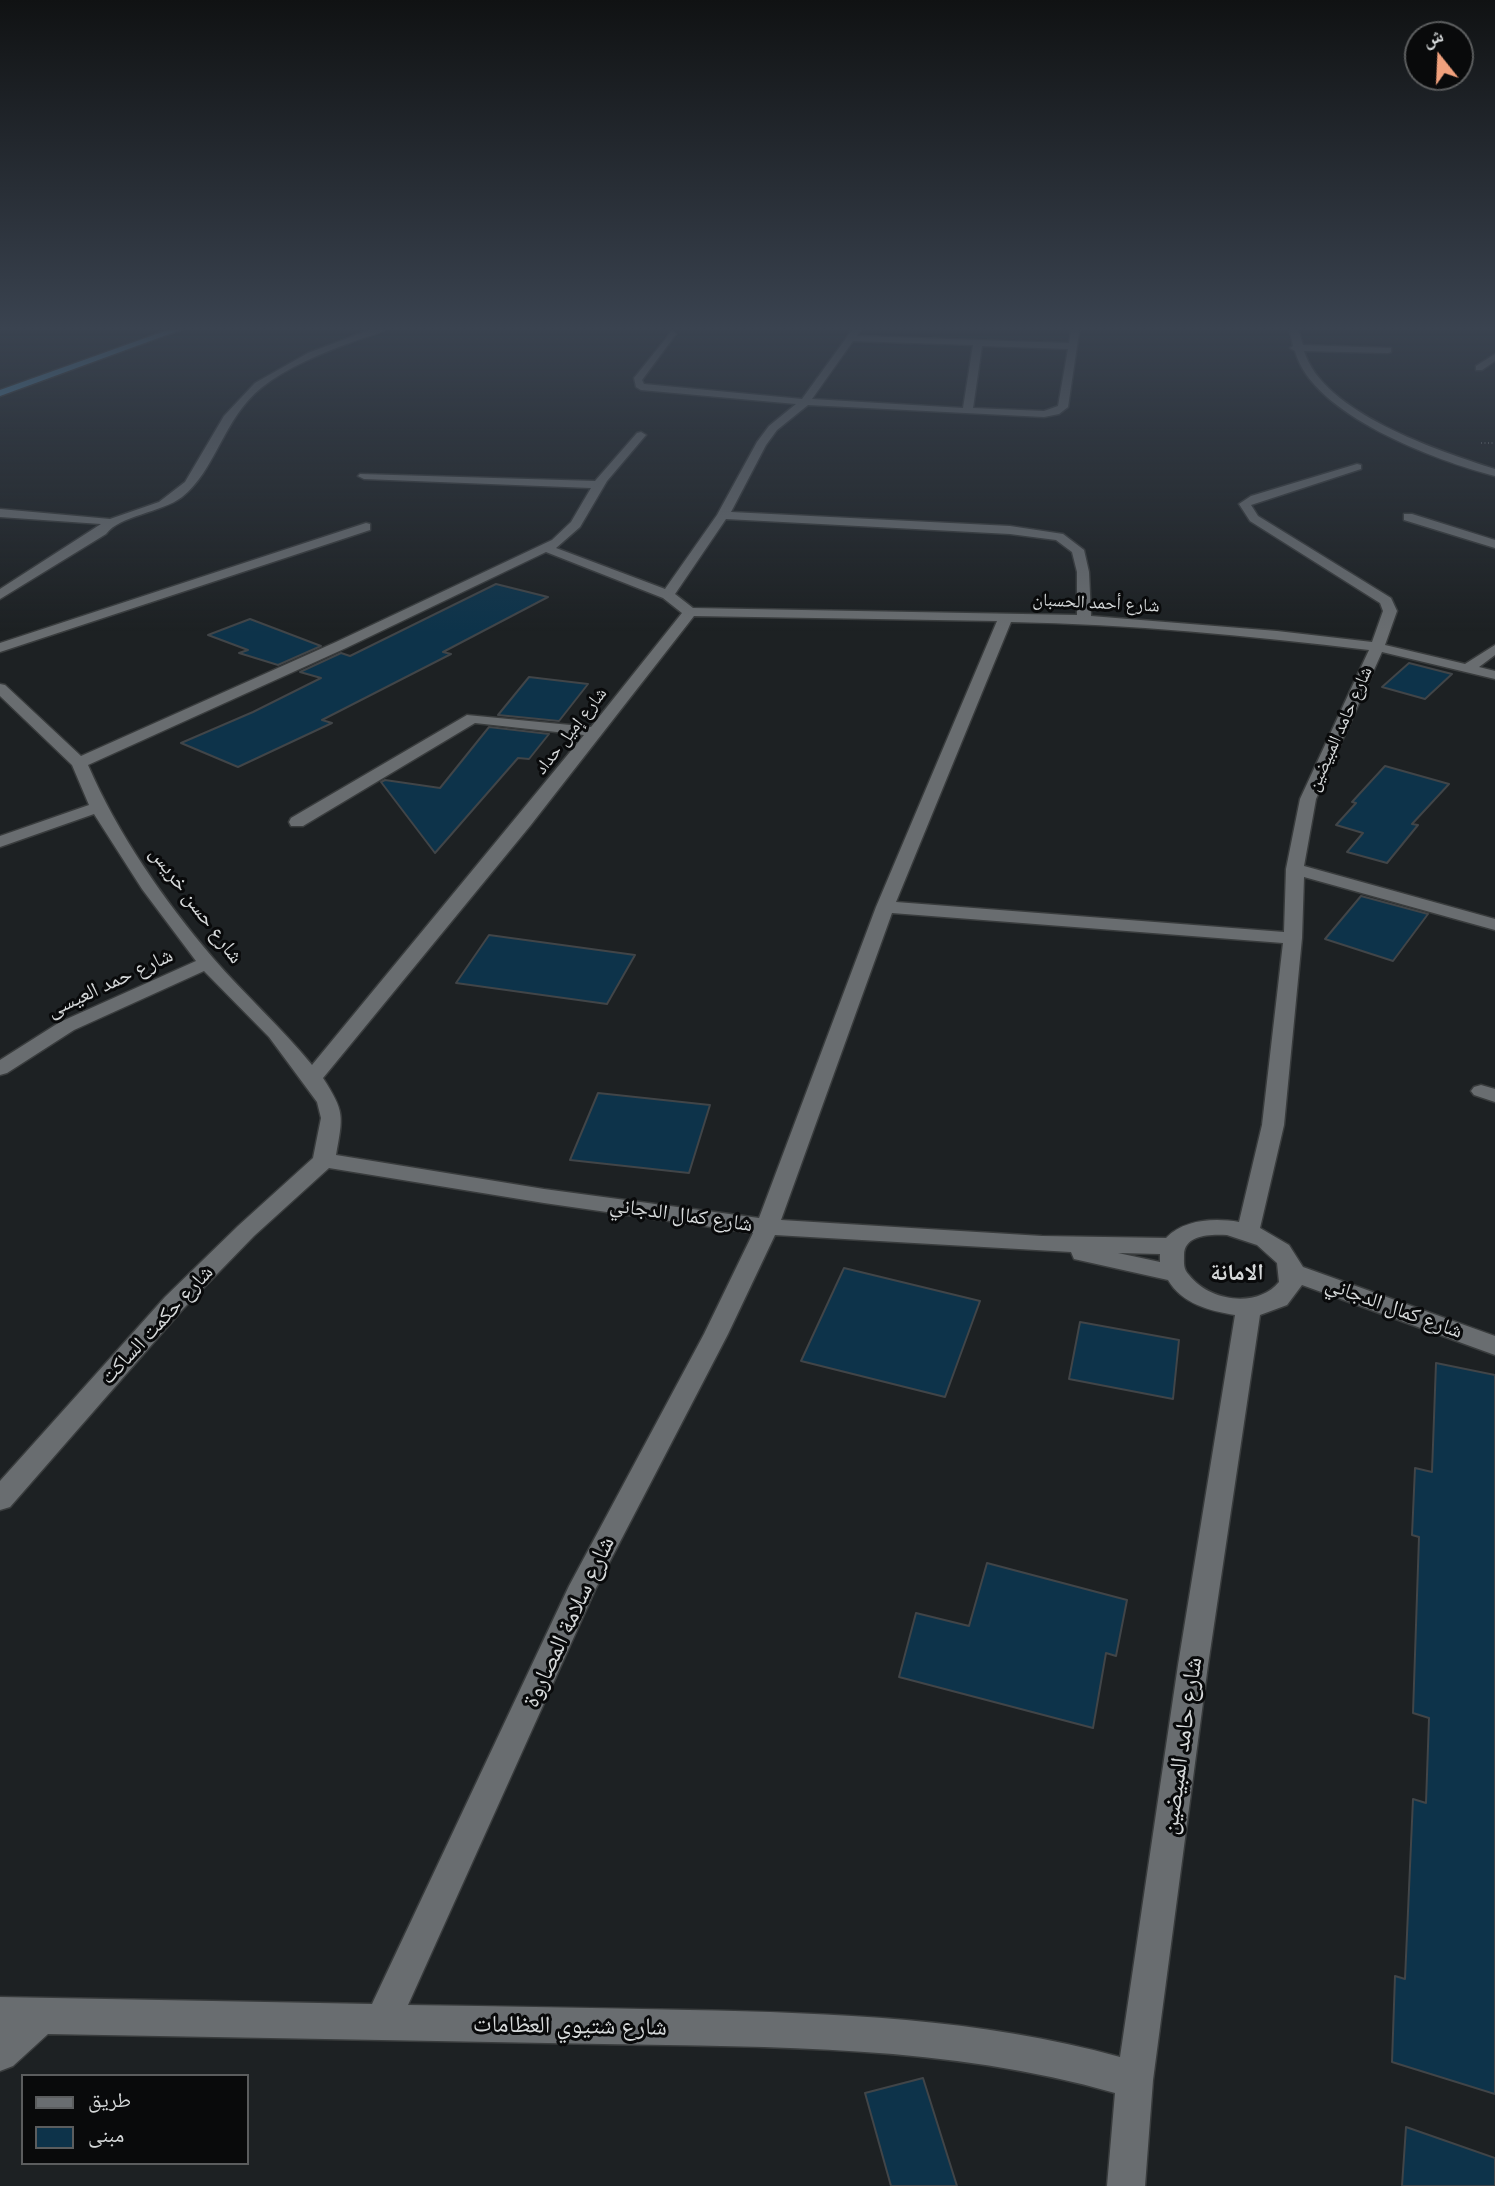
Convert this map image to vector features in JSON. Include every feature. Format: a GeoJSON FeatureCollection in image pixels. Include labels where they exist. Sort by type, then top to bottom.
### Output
{"type":"FeatureCollection","features":[{"type":"Feature","properties":{"kind":"street"},"geometry":{"type":"LineString","coordinates":[[0,595],[31,572],[105,527],[161,504],[188,485],[220,428]]}},
{"type":"Feature","properties":{"kind":"street"},"geometry":{"type":"LineString","coordinates":[[668,596],[723,515],[761,444],[774,428]]}},
{"type":"Feature","properties":{"kind":"street"},"geometry":{"type":"LineString","coordinates":[[1385,428],[1423,446],[1495,473]]}},
{"type":"Feature","properties":{"kind":"street"},"geometry":{"type":"LineString","coordinates":[[79,762],[341,645],[567,536],[581,520],[598,485],[641,435]]}},
{"type":"Feature","properties":{"kind":"street","name":"شارع حامد المبيضين"},"geometry":{"type":"LineString","coordinates":[[1248,1231],[1273,1125],[1293,938],[1295,869],[1308,799],[1377,648],[1390,611],[1386,601],[1254,518],[1245,505],[1255,498],[1357,467]]}},
{"type":"Feature","properties":{"kind":"street"},"geometry":{"type":"LineString","coordinates":[[364,476],[598,485]]}},
{"type":"Feature","properties":{"kind":"street"},"geometry":{"type":"LineString","coordinates":[[0,513],[68,515],[104,520],[105,527]]}},
{"type":"Feature","properties":{"kind":"street"},"geometry":{"type":"LineString","coordinates":[[723,515],[1010,530],[1059,537],[1078,550],[1083,572],[1084,619]]}},
{"type":"Feature","properties":{"kind":"street"},"geometry":{"type":"LineString","coordinates":[[1408,517],[1495,544]]}},
{"type":"Feature","properties":{"kind":"street"},"geometry":{"type":"LineString","coordinates":[[0,648],[366,527]]}},
{"type":"Feature","properties":{"kind":"street"},"geometry":{"type":"LineString","coordinates":[[546,548],[668,596],[690,612]]}},
{"type":"Feature","properties":{"kind":"street","name":"شارع أحمد الحسبان"},"geometry":{"type":"LineString","coordinates":[[690,612],[1084,619],[1277,635],[1377,648],[1495,675]]}},
{"type":"Feature","properties":{"kind":"street","name":"شارع إميل حداد"},"geometry":{"type":"LineString","coordinates":[[312,1078],[524,821],[690,612]]}},
{"type":"Feature","properties":{"kind":"street","name":"شارع سلامة المصاروة"},"geometry":{"type":"LineString","coordinates":[[382,2022],[583,1586],[716,1334],[767,1227],[885,907],[1005,619]]}},
{"type":"Feature","properties":{"kind":"street"},"geometry":{"type":"LineString","coordinates":[[1468,668],[1495,649]]}},
{"type":"Feature","properties":{"kind":"street","name":"شارع حسن خريس"},"geometry":{"type":"LineString","coordinates":[[0,688],[27,717],[79,762],[98,807],[148,885],[207,963],[276,1033],[312,1078],[328,1102],[332,1118],[324,1160]]}},
{"type":"Feature","properties":{"kind":"street"},"geometry":{"type":"LineString","coordinates":[[297,822],[472,718],[594,732]]}},
{"type":"Feature","properties":{"kind":"street"},"geometry":{"type":"LineString","coordinates":[[0,842],[98,807]]}},
{"type":"Feature","properties":{"kind":"street"},"geometry":{"type":"LineString","coordinates":[[1295,869],[1495,925]]}},
{"type":"Feature","properties":{"kind":"street"},"geometry":{"type":"LineString","coordinates":[[885,907],[1293,938]]}},
{"type":"Feature","properties":{"kind":"street","name":"شارع حمد العيسى"},"geometry":{"type":"LineString","coordinates":[[0,1069],[67,1026],[207,963]]}},
{"type":"Feature","properties":{"kind":"street","name":"شارع كمال الدجاني"},"geometry":{"type":"LineString","coordinates":[[324,1160],[544,1196],[767,1227],[1042,1244],[1173,1245]]}},
{"type":"Feature","properties":{"kind":"street","name":"شارع حكمت الساكت"},"geometry":{"type":"LineString","coordinates":[[0,1499],[174,1303],[246,1231],[324,1160]]}},
{"type":"Feature","properties":{"kind":"street"},"geometry":{"type":"LineString","coordinates":[[1203,1228],[1248,1231],[1273,1244],[1289,1262],[1292,1272],[1289,1287],[1279,1299],[1249,1307],[1213,1302],[1197,1295],[1175,1274],[1170,1259],[1173,1245],[1180,1238],[1203,1228]]}},
{"type":"Feature","properties":{"kind":"street","name":"شارع كمال الدجاني"},"geometry":{"type":"LineString","coordinates":[[1042,1244],[1175,1274]]}},
{"type":"Feature","properties":{"kind":"street","name":"شارع كمال الدجاني"},"geometry":{"type":"LineString","coordinates":[[1292,1272],[1495,1346]]}},
{"type":"Feature","properties":{"kind":"street","name":"شارع حامد المبيضين"},"geometry":{"type":"LineString","coordinates":[[1126,2186],[1135,2080],[1193,1665],[1249,1307]]}},
{"type":"Feature","properties":{"kind":"street","name":"شارع شتيوي العظامات"},"geometry":{"type":"LineString","coordinates":[[0,2015],[750,2029],[897,2036],[985,2046],[1065,2060],[1135,2080]]}},
{"type":"Feature","properties":{"kind":"street"},"geometry":{"type":"LineString","coordinates":[[0,2053],[40,2017]]}},
{"type":"Feature","properties":{"kind":"building"},"geometry":{"type":"Polygon","coordinates":[[[496,584],[548,597],[443,652],[451,654],[322,720],[332,723],[238,767],[181,743],[253,712],[321,678],[300,672],[341,653],[350,656],[496,584]]]}},
{"type":"Feature","properties":{"kind":"building"},"geometry":{"type":"Polygon","coordinates":[[[250,619],[321,646],[278,665],[239,653],[248,650],[208,635],[250,619]]]}},
{"type":"Feature","properties":{"kind":"building"},"geometry":{"type":"Polygon","coordinates":[[[1409,663],[1452,674],[1425,699],[1382,687],[1409,663]]]}},
{"type":"Feature","properties":{"kind":"building"},"geometry":{"type":"Polygon","coordinates":[[[529,677],[588,684],[559,721],[498,715],[529,677]]]}},
{"type":"Feature","properties":{"kind":"building"},"geometry":{"type":"Polygon","coordinates":[[[489,727],[549,734],[529,759],[518,758],[435,853],[381,782],[385,780],[440,788],[489,727]]]}},
{"type":"Feature","properties":{"kind":"building"},"geometry":{"type":"Polygon","coordinates":[[[1385,766],[1449,784],[1412,824],[1418,825],[1387,863],[1347,852],[1363,833],[1336,825],[1356,803],[1352,802],[1385,766]]]}},
{"type":"Feature","properties":{"kind":"building"},"geometry":{"type":"Polygon","coordinates":[[[1361,896],[1428,914],[1393,961],[1325,939],[1361,896]]]}},
{"type":"Feature","properties":{"kind":"building"},"geometry":{"type":"Polygon","coordinates":[[[489,935],[635,955],[607,1004],[456,983],[489,935]]]}},
{"type":"Feature","properties":{"kind":"building"},"geometry":{"type":"Polygon","coordinates":[[[598,1093],[710,1105],[689,1173],[570,1160],[598,1093]]]}},
{"type":"Feature","properties":{"kind":"building"},"geometry":{"type":"Polygon","coordinates":[[[844,1268],[980,1301],[945,1397],[801,1361],[844,1268]]]}},
{"type":"Feature","properties":{"kind":"building"},"geometry":{"type":"Polygon","coordinates":[[[1080,1322],[1179,1340],[1173,1399],[1069,1379],[1080,1322]]]}},
{"type":"Feature","properties":{"kind":"building"},"geometry":{"type":"Polygon","coordinates":[[[1436,1363],[1495,1375],[1495,2094],[1392,2062],[1395,1976],[1405,1979],[1413,1799],[1426,1803],[1429,1718],[1413,1713],[1419,1537],[1412,1535],[1415,1468],[1432,1472],[1436,1363]]]}},
{"type":"Feature","properties":{"kind":"building"},"geometry":{"type":"Polygon","coordinates":[[[987,1563],[1127,1600],[1116,1656],[1106,1653],[1093,1728],[899,1677],[916,1613],[969,1626],[987,1563]]]}},
{"type":"Feature","properties":{"kind":"building"},"geometry":{"type":"Polygon","coordinates":[[[923,2078],[957,2186],[891,2186],[865,2093],[923,2078]]]}},
{"type":"Feature","properties":{"kind":"building"},"geometry":{"type":"Polygon","coordinates":[[[1406,2127],[1495,2158],[1495,2186],[1402,2186],[1406,2127]]]}},
{"type":"Feature","properties":{"kind":"district","name":"الامانة"},"geometry":{"type":"Point","coordinates":[1237,1273]}}]}
